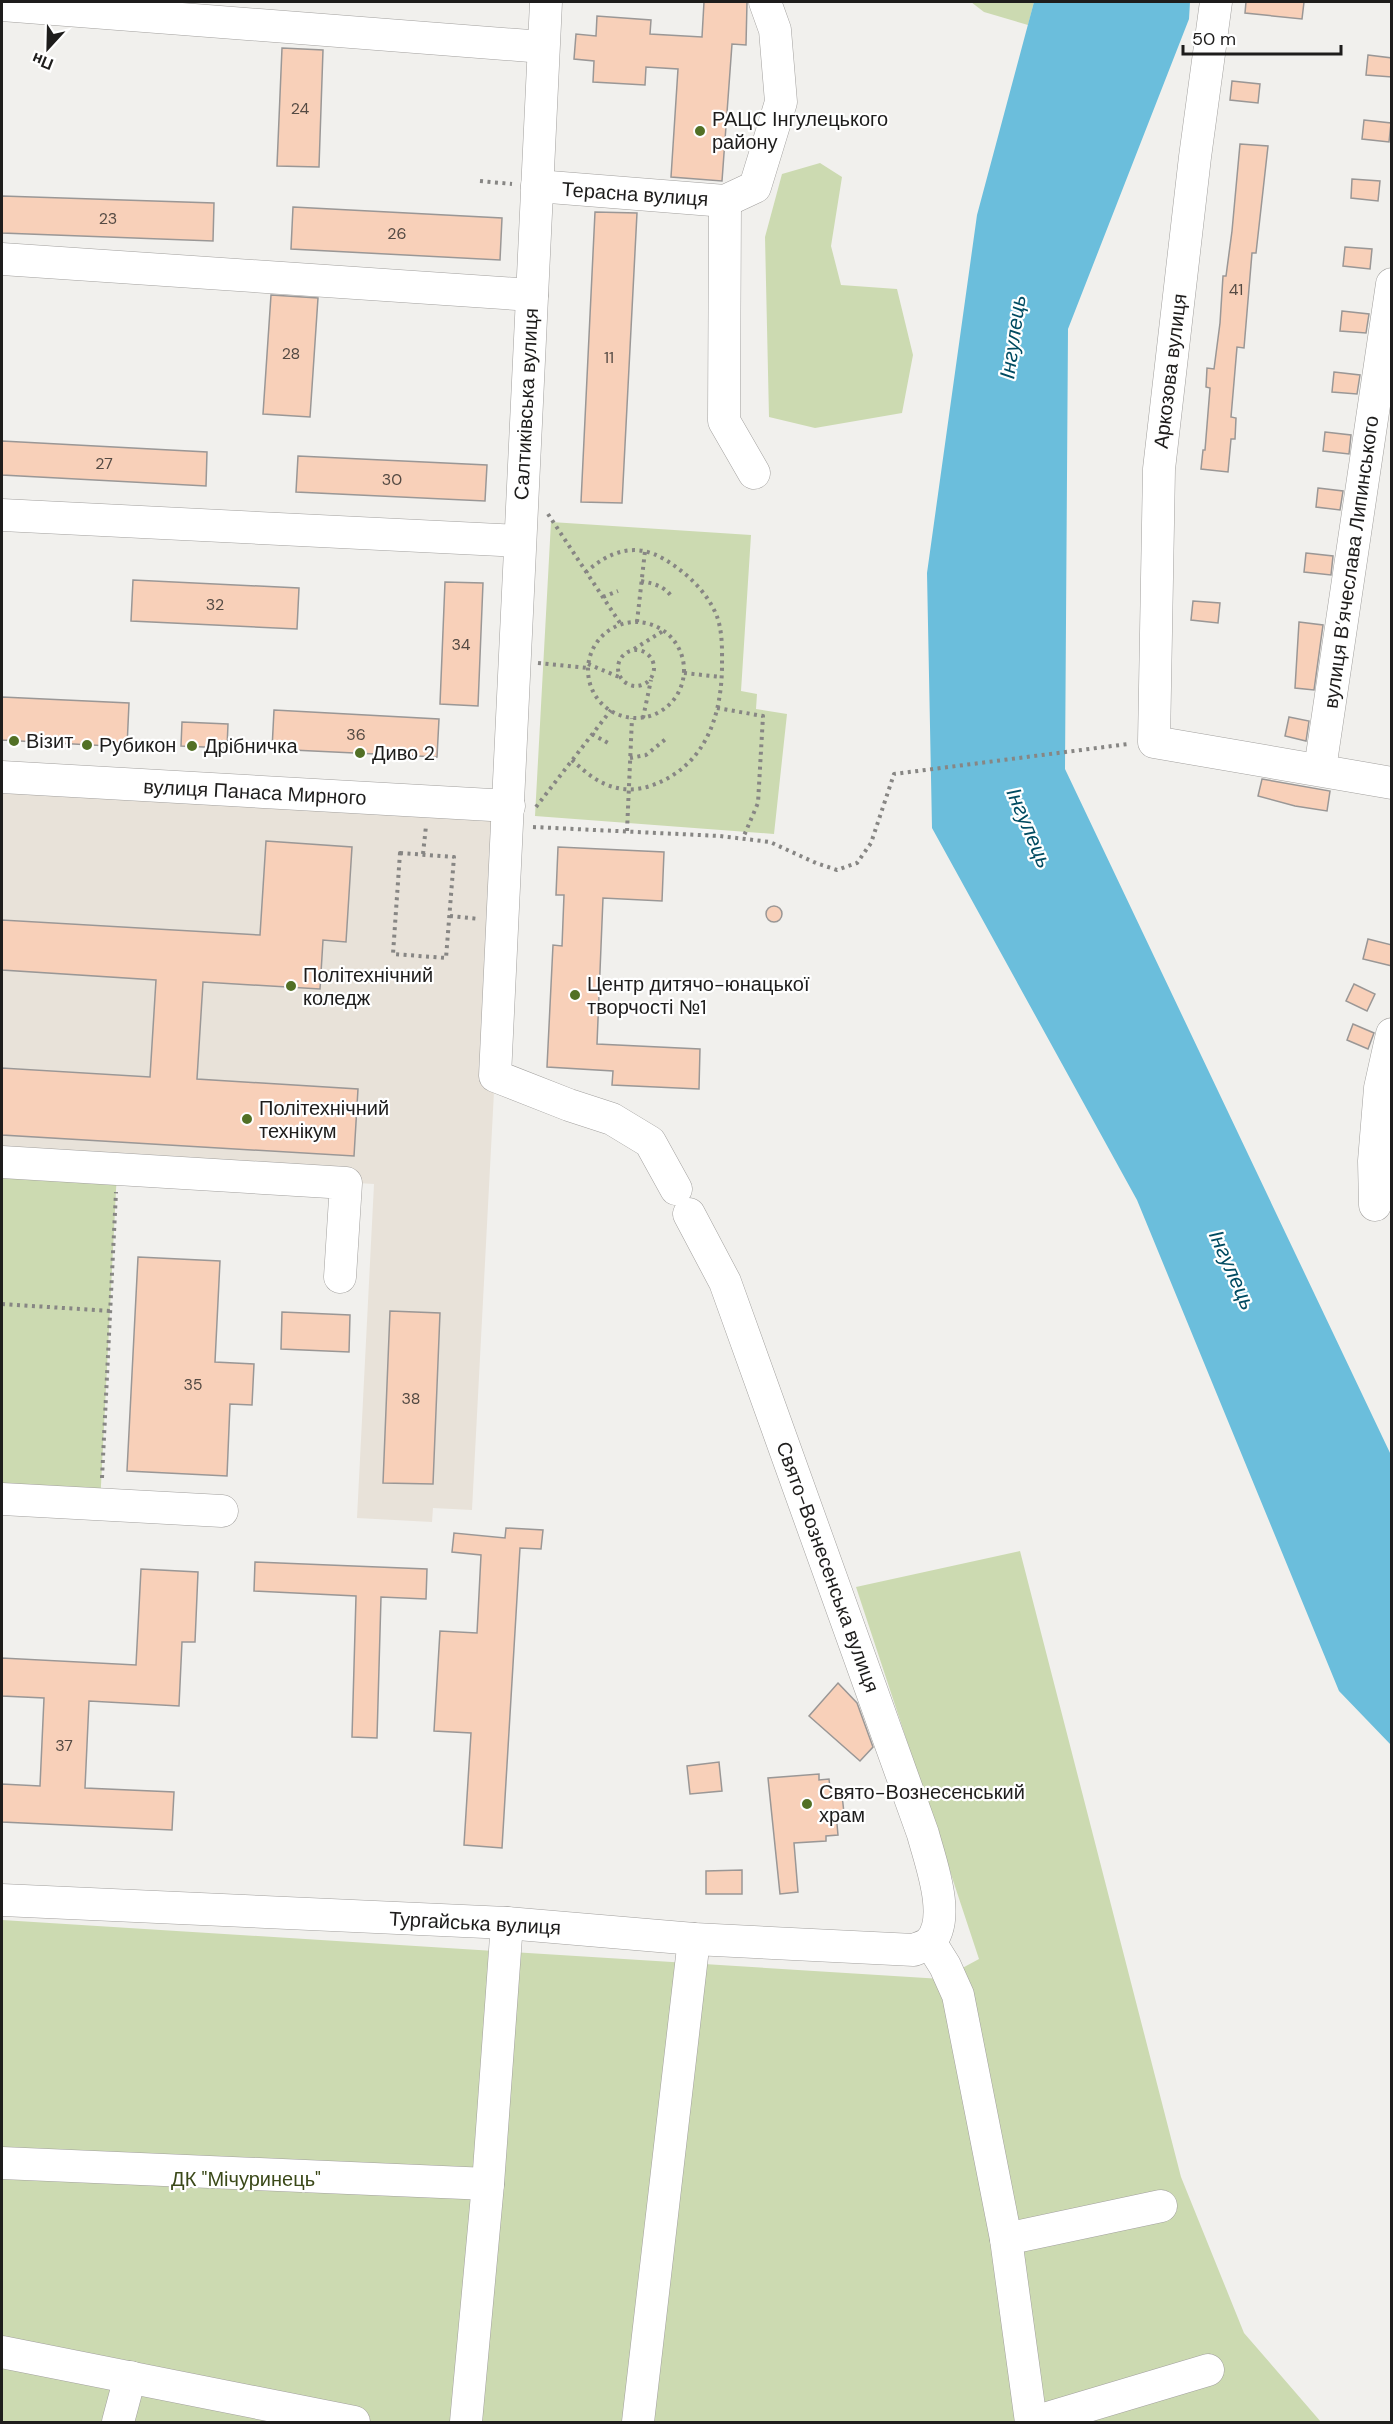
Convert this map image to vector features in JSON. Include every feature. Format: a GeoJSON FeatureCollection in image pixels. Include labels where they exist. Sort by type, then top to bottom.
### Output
{"type":"FeatureCollection","features":[{"type":"Feature","properties":{"kind":"street","name":"Салтиківська вулиця"},"geometry":{"type":"LineString","coordinates":[[515,814],[519,541],[546,2]]}},
{"type":"Feature","properties":{"kind":"street","name":"Терасна вулиця"},"geometry":{"type":"LineString","coordinates":[[537,186],[725,201],[755,187],[781,102],[775,30],[765,2]]}},
{"type":"Feature","properties":{"kind":"street","name":"Аркозова вулиця"},"geometry":{"type":"LineString","coordinates":[[1154,742],[1159,469],[1195,157],[1216,2]]}},
{"type":"Feature","properties":{"kind":"street"},"geometry":{"type":"LineString","coordinates":[[2,5],[543,47]]}},
{"type":"Feature","properties":{"kind":"street"},"geometry":{"type":"LineString","coordinates":[[725,201],[724,421],[754,473]]}},
{"type":"Feature","properties":{"kind":"street"},"geometry":{"type":"LineString","coordinates":[[2,259],[532,295]]}},
{"type":"Feature","properties":{"kind":"street","name":"вулиця В’ячеслава Липинського"},"geometry":{"type":"LineString","coordinates":[[1320,770],[1392,284]]}},
{"type":"Feature","properties":{"kind":"street"},"geometry":{"type":"LineString","coordinates":[[2,515],[519,541]]}},
{"type":"Feature","properties":{"kind":"street"},"geometry":{"type":"LineString","coordinates":[[1154,742],[1392,783]]}},
{"type":"Feature","properties":{"kind":"street","name":"вулиця Панаса Мирного"},"geometry":{"type":"LineString","coordinates":[[2,777],[515,814]]}},
{"type":"Feature","properties":{"kind":"street","name":"Свято-Вознесенська вулиця"},"geometry":{"type":"LineString","coordinates":[[515,814],[495,1076],[612,1119],[650,1142],[725,1282],[923,1834],[941,1910],[934,1935]]}},
{"type":"Feature","properties":{"kind":"street"},"geometry":{"type":"LineString","coordinates":[[1375,1205],[1374,1161],[1380,1088],[1392,1034]]}},
{"type":"Feature","properties":{"kind":"street"},"geometry":{"type":"LineString","coordinates":[[2,1162],[117,1171],[346,1183],[339,1277]]}},
{"type":"Feature","properties":{"kind":"street"},"geometry":{"type":"LineString","coordinates":[[2,1499],[222,1511]]}},
{"type":"Feature","properties":{"kind":"street","name":"Тургайська вулиця"},"geometry":{"type":"LineString","coordinates":[[2,1900],[507,1923],[694,1939],[914,1950],[934,1935]]}},
{"type":"Feature","properties":{"kind":"street"},"geometry":{"type":"LineString","coordinates":[[466,2422],[488,2184],[507,1923]]}},
{"type":"Feature","properties":{"kind":"street"},"geometry":{"type":"LineString","coordinates":[[934,1935],[958,1995],[1006,2239],[1033,2422],[1208,2370]]}},
{"type":"Feature","properties":{"kind":"street"},"geometry":{"type":"LineString","coordinates":[[638,2422],[694,1939]]}},
{"type":"Feature","properties":{"kind":"street"},"geometry":{"type":"LineString","coordinates":[[2,2163],[488,2184]]}},
{"type":"Feature","properties":{"kind":"street"},"geometry":{"type":"LineString","coordinates":[[1006,2239],[1161,2206]]}},
{"type":"Feature","properties":{"kind":"street"},"geometry":{"type":"LineString","coordinates":[[2,2352],[130,2377],[293,2416],[354,2422]]}},
{"type":"Feature","properties":{"kind":"street"},"geometry":{"type":"LineString","coordinates":[[118,2422],[130,2377]]}},
{"type":"Feature","properties":{"kind":"path"},"geometry":{"type":"LineString","coordinates":[[480,181],[537,186]]}},
{"type":"Feature","properties":{"kind":"path"},"geometry":{"type":"LineString","coordinates":[[546,511],[620,623]]}},
{"type":"Feature","properties":{"kind":"path"},"geometry":{"type":"LineString","coordinates":[[572,760],[605,784],[629,790],[645,788],[664,781],[690,765],[706,742],[717,708],[721,677],[722,641],[717,615],[702,590],[677,566],[645,550],[634,549],[615,552],[600,560],[586,572]]}},
{"type":"Feature","properties":{"kind":"path"},"geometry":{"type":"LineString","coordinates":[[637,622],[645,550]]}},
{"type":"Feature","properties":{"kind":"path"},"geometry":{"type":"LineString","coordinates":[[641,581],[658,585],[667,590],[672,597]]}},
{"type":"Feature","properties":{"kind":"path"},"geometry":{"type":"LineString","coordinates":[[603,597],[618,591]]}},
{"type":"Feature","properties":{"kind":"path"},"geometry":{"type":"LineString","coordinates":[[637,622],[663,630],[678,646],[682,656],[684,673],[678,694],[652,716],[632,718],[611,710],[600,702],[592,689],[588,666],[594,647],[602,634],[620,623],[637,622]]}},
{"type":"Feature","properties":{"kind":"path"},"geometry":{"type":"LineString","coordinates":[[620,678],[617,669],[619,660],[625,653],[663,630]]}},
{"type":"Feature","properties":{"kind":"path"},"geometry":{"type":"LineString","coordinates":[[633,650],[649,655],[654,663],[643,718]]}},
{"type":"Feature","properties":{"kind":"path"},"geometry":{"type":"LineString","coordinates":[[537,663],[588,666],[620,678],[629,686],[641,686],[651,679]]}},
{"type":"Feature","properties":{"kind":"path"},"geometry":{"type":"LineString","coordinates":[[684,673],[721,677]]}},
{"type":"Feature","properties":{"kind":"path"},"geometry":{"type":"LineString","coordinates":[[717,708],[763,716],[758,802],[743,838]]}},
{"type":"Feature","properties":{"kind":"path"},"geometry":{"type":"LineString","coordinates":[[515,814],[536,807],[611,710]]}},
{"type":"Feature","properties":{"kind":"path"},"geometry":{"type":"LineString","coordinates":[[627,831],[632,718]]}},
{"type":"Feature","properties":{"kind":"path"},"geometry":{"type":"LineString","coordinates":[[592,734],[608,742]]}},
{"type":"Feature","properties":{"kind":"path"},"geometry":{"type":"LineString","coordinates":[[630,758],[646,755],[667,738]]}},
{"type":"Feature","properties":{"kind":"path"},"geometry":{"type":"LineString","coordinates":[[515,814],[627,831],[743,838],[770,842],[837,870],[857,863],[871,843],[894,774],[1154,742]]}},
{"type":"Feature","properties":{"kind":"path"},"geometry":{"type":"LineString","coordinates":[[400,853],[454,857],[446,958],[393,954],[400,853]]}},
{"type":"Feature","properties":{"kind":"path"},"geometry":{"type":"LineString","coordinates":[[100,1504],[117,1171]]}},
{"type":"Feature","properties":{"kind":"path"},"geometry":{"type":"LineString","coordinates":[[2,1304],[110,1311]]}},
{"type":"Feature","properties":{"kind":"shaded area","name":"Політехнічний технікум"},"geometry":{"type":"Polygon","coordinates":[[[2,777],[509,806],[472,1510],[433,1508],[432,1522],[357,1518],[374,1184],[2,1162],[2,777]]]}},
{"type":"Feature","properties":{"kind":"green space"},"geometry":{"type":"Polygon","coordinates":[[[971,2],[1034,2],[1028,25],[984,12],[971,2]]]}},
{"type":"Feature","properties":{"kind":"green space"},"geometry":{"type":"Polygon","coordinates":[[[820,163],[842,177],[831,246],[841,285],[897,289],[913,355],[902,413],[815,428],[769,417],[765,237],[782,174],[820,163]]]}},
{"type":"Feature","properties":{"kind":"green space"},"geometry":{"type":"Polygon","coordinates":[[[551,522],[751,535],[741,691],[757,694],[756,709],[787,714],[774,834],[535,816],[551,522]]]}},
{"type":"Feature","properties":{"kind":"green space"},"geometry":{"type":"Polygon","coordinates":[[[2,1162],[117,1171],[100,1505],[2,1499],[2,1162]]]}},
{"type":"Feature","properties":{"kind":"green space","name":"ДК \"Мічуринець\""},"geometry":{"type":"Polygon","coordinates":[[[1020,1551],[1181,2177],[1244,2333],[1321,2422],[2,2422],[2,1920],[942,1979],[979,1959],[856,1587],[1020,1551]]]}},
{"type":"Feature","properties":{"kind":"water","name":"Інгулець"},"geometry":{"type":"Polygon","coordinates":[[[1034,2],[1190,2],[1189,19],[1068,329],[1065,769],[1391,1455],[1391,1745],[1339,1691],[1137,1200],[932,828],[927,573],[977,215],[1034,2]]]}},
{"type":"Feature","properties":{"kind":"building","name":"РАЦС Інгулецького району"},"geometry":{"type":"Polygon","coordinates":[[[704,2],[747,2],[746,45],[732,44],[722,181],[671,177],[678,69],[646,67],[645,85],[593,82],[594,61],[574,59],[576,34],[596,36],[597,16],[651,20],[650,34],[702,37],[704,2]]]}},
{"type":"Feature","properties":{"kind":"building"},"geometry":{"type":"Polygon","coordinates":[[[1246,2],[1304,2],[1302,19],[1245,13],[1246,2]]]}},
{"type":"Feature","properties":{"kind":"building"},"geometry":{"type":"Polygon","coordinates":[[[282,48],[323,50],[319,167],[277,166],[282,48]]]}},
{"type":"Feature","properties":{"kind":"building"},"geometry":{"type":"Polygon","coordinates":[[[1368,55],[1392,58],[1392,77],[1366,75],[1368,55]]]}},
{"type":"Feature","properties":{"kind":"building"},"geometry":{"type":"Polygon","coordinates":[[[1232,81],[1260,84],[1258,103],[1230,100],[1232,81]]]}},
{"type":"Feature","properties":{"kind":"building"},"geometry":{"type":"Polygon","coordinates":[[[1364,120],[1391,123],[1389,142],[1362,139],[1364,120]]]}},
{"type":"Feature","properties":{"kind":"building"},"geometry":{"type":"Polygon","coordinates":[[[1240,144],[1268,146],[1256,253],[1252,253],[1244,348],[1237,347],[1231,417],[1236,418],[1235,439],[1231,439],[1228,472],[1201,469],[1203,450],[1205,450],[1210,388],[1206,387],[1207,368],[1214,369],[1223,276],[1226,276],[1232,231],[1240,144]]]}},
{"type":"Feature","properties":{"kind":"building"},"geometry":{"type":"Polygon","coordinates":[[[1352,179],[1380,181],[1378,201],[1351,198],[1352,179]]]}},
{"type":"Feature","properties":{"kind":"building"},"geometry":{"type":"Polygon","coordinates":[[[2,196],[214,203],[213,241],[2,233],[2,196]]]}},
{"type":"Feature","properties":{"kind":"building"},"geometry":{"type":"Polygon","coordinates":[[[293,207],[502,218],[500,260],[291,249],[293,207]]]}},
{"type":"Feature","properties":{"kind":"building"},"geometry":{"type":"Polygon","coordinates":[[[595,212],[637,213],[622,503],[581,502],[595,212]]]}},
{"type":"Feature","properties":{"kind":"building"},"geometry":{"type":"Polygon","coordinates":[[[1345,247],[1372,249],[1370,269],[1343,266],[1345,247]]]}},
{"type":"Feature","properties":{"kind":"building"},"geometry":{"type":"Polygon","coordinates":[[[271,295],[318,298],[310,417],[263,414],[271,295]]]}},
{"type":"Feature","properties":{"kind":"building"},"geometry":{"type":"Polygon","coordinates":[[[1342,311],[1369,314],[1366,333],[1340,331],[1342,311]]]}},
{"type":"Feature","properties":{"kind":"building"},"geometry":{"type":"Polygon","coordinates":[[[1334,372],[1360,375],[1357,394],[1332,392],[1334,372]]]}},
{"type":"Feature","properties":{"kind":"building"},"geometry":{"type":"Polygon","coordinates":[[[1325,432],[1351,435],[1349,454],[1323,451],[1325,432]]]}},
{"type":"Feature","properties":{"kind":"building"},"geometry":{"type":"Polygon","coordinates":[[[2,441],[207,452],[206,486],[2,475],[2,441]]]}},
{"type":"Feature","properties":{"kind":"building"},"geometry":{"type":"Polygon","coordinates":[[[298,456],[487,465],[485,501],[296,492],[298,456]]]}},
{"type":"Feature","properties":{"kind":"building"},"geometry":{"type":"Polygon","coordinates":[[[1318,488],[1343,491],[1340,510],[1316,507],[1318,488]]]}},
{"type":"Feature","properties":{"kind":"building"},"geometry":{"type":"Polygon","coordinates":[[[1306,553],[1333,556],[1331,575],[1304,572],[1306,553]]]}},
{"type":"Feature","properties":{"kind":"building"},"geometry":{"type":"Polygon","coordinates":[[[133,580],[299,588],[297,629],[131,621],[133,580]]]}},
{"type":"Feature","properties":{"kind":"building"},"geometry":{"type":"Polygon","coordinates":[[[445,582],[483,583],[478,706],[440,704],[445,582]]]}},
{"type":"Feature","properties":{"kind":"building"},"geometry":{"type":"Polygon","coordinates":[[[1193,601],[1220,603],[1218,623],[1191,620],[1193,601]]]}},
{"type":"Feature","properties":{"kind":"building"},"geometry":{"type":"Polygon","coordinates":[[[1299,622],[1323,625],[1314,690],[1295,688],[1299,622]]]}},
{"type":"Feature","properties":{"kind":"building"},"geometry":{"type":"Polygon","coordinates":[[[2,697],[129,703],[127,747],[2,740],[2,697]]]}},
{"type":"Feature","properties":{"kind":"building"},"geometry":{"type":"Polygon","coordinates":[[[274,710],[439,719],[437,757],[272,749],[274,710]]]}},
{"type":"Feature","properties":{"kind":"building"},"geometry":{"type":"Polygon","coordinates":[[[1289,717],[1309,721],[1306,741],[1285,736],[1289,717]]]}},
{"type":"Feature","properties":{"kind":"building"},"geometry":{"type":"Polygon","coordinates":[[[182,722],[228,724],[227,748],[181,746],[182,722]]]}},
{"type":"Feature","properties":{"kind":"building"},"geometry":{"type":"Polygon","coordinates":[[[1262,779],[1330,791],[1327,811],[1295,806],[1258,796],[1262,779]]]}},
{"type":"Feature","properties":{"kind":"building","name":"Політехнічний коледж"},"geometry":{"type":"Polygon","coordinates":[[[266,841],[352,847],[346,942],[323,940],[320,989],[203,982],[197,1079],[358,1089],[354,1156],[2,1135],[2,1068],[150,1077],[156,980],[2,970],[2,920],[260,935],[266,841]]]}},
{"type":"Feature","properties":{"kind":"building","name":"Центр дитячо-юнацької творчості №1"},"geometry":{"type":"Polygon","coordinates":[[[558,847],[664,852],[662,901],[603,898],[597,1044],[700,1049],[699,1089],[612,1085],[613,1071],[547,1067],[553,945],[562,946],[564,895],[556,895],[558,847]]]}},
{"type":"Feature","properties":{"kind":"building"},"geometry":{"type":"Polygon","coordinates":[[[771,906],[777,906],[782,914],[780,920],[771,922],[766,917],[766,911],[771,906]]]}},
{"type":"Feature","properties":{"kind":"building"},"geometry":{"type":"Polygon","coordinates":[[[1368,939],[1392,945],[1392,966],[1363,959],[1368,939]]]}},
{"type":"Feature","properties":{"kind":"building"},"geometry":{"type":"Polygon","coordinates":[[[1354,984],[1375,994],[1367,1011],[1346,1001],[1354,984]]]}},
{"type":"Feature","properties":{"kind":"building"},"geometry":{"type":"Polygon","coordinates":[[[1353,1024],[1374,1033],[1368,1049],[1347,1040],[1353,1024]]]}},
{"type":"Feature","properties":{"kind":"building"},"geometry":{"type":"Polygon","coordinates":[[[138,1257],[220,1261],[215,1362],[254,1364],[252,1405],[230,1404],[227,1476],[127,1471],[138,1257]]]}},
{"type":"Feature","properties":{"kind":"building"},"geometry":{"type":"Polygon","coordinates":[[[390,1311],[440,1313],[433,1484],[383,1483],[390,1311]]]}},
{"type":"Feature","properties":{"kind":"building"},"geometry":{"type":"Polygon","coordinates":[[[282,1312],[350,1315],[349,1352],[281,1349],[282,1312]]]}},
{"type":"Feature","properties":{"kind":"building"},"geometry":{"type":"Polygon","coordinates":[[[506,1528],[543,1530],[541,1549],[520,1548],[502,1848],[464,1845],[471,1733],[434,1731],[440,1631],[477,1633],[481,1555],[452,1552],[454,1533],[505,1538],[506,1528]]]}},
{"type":"Feature","properties":{"kind":"building"},"geometry":{"type":"Polygon","coordinates":[[[255,1562],[427,1569],[426,1599],[381,1597],[377,1738],[352,1737],[356,1596],[254,1591],[255,1562]]]}},
{"type":"Feature","properties":{"kind":"building"},"geometry":{"type":"Polygon","coordinates":[[[141,1569],[198,1572],[195,1642],[182,1642],[179,1706],[89,1701],[85,1788],[174,1792],[172,1830],[2,1822],[2,1784],[40,1786],[44,1698],[2,1696],[2,1658],[136,1665],[141,1569]]]}},
{"type":"Feature","properties":{"kind":"building"},"geometry":{"type":"Polygon","coordinates":[[[838,1683],[857,1703],[873,1747],[860,1761],[809,1716],[838,1683]]]}},
{"type":"Feature","properties":{"kind":"building"},"geometry":{"type":"Polygon","coordinates":[[[719,1762],[722,1791],[690,1794],[687,1766],[719,1762]]]}},
{"type":"Feature","properties":{"kind":"building","name":"Свято-Вознесенський храм"},"geometry":{"type":"Polygon","coordinates":[[[819,1774],[819,1780],[829,1779],[831,1796],[842,1795],[844,1813],[836,1813],[838,1835],[826,1836],[826,1841],[794,1843],[798,1892],[780,1894],[768,1778],[819,1774]]]}},
{"type":"Feature","properties":{"kind":"building"},"geometry":{"type":"Polygon","coordinates":[[[742,1870],[742,1894],[706,1894],[706,1871],[742,1870]]]}},
{"type":"Feature","properties":{"kind":"place","name":"РАЦС Інгулецького району"},"geometry":{"type":"Point","coordinates":[700,131]}},
{"type":"Feature","properties":{"kind":"place","name":"Візит"},"geometry":{"type":"Point","coordinates":[14,741]}},
{"type":"Feature","properties":{"kind":"place","name":"Рубикон"},"geometry":{"type":"Point","coordinates":[87,745]}},
{"type":"Feature","properties":{"kind":"place","name":"Дрібничка"},"geometry":{"type":"Point","coordinates":[192,746]}},
{"type":"Feature","properties":{"kind":"place","name":"Диво 2"},"geometry":{"type":"Point","coordinates":[360,753]}},
{"type":"Feature","properties":{"kind":"place","name":"Політехнічний коледж"},"geometry":{"type":"Point","coordinates":[291,986]}},
{"type":"Feature","properties":{"kind":"place","name":"Центр дитячо-юнацької творчості №1"},"geometry":{"type":"Point","coordinates":[575,995]}},
{"type":"Feature","properties":{"kind":"place","name":"Політехнічний технікум"},"geometry":{"type":"Point","coordinates":[247,1119]}},
{"type":"Feature","properties":{"kind":"place","name":"Свято-Вознесенський храм"},"geometry":{"type":"Point","coordinates":[807,1804]}}]}
